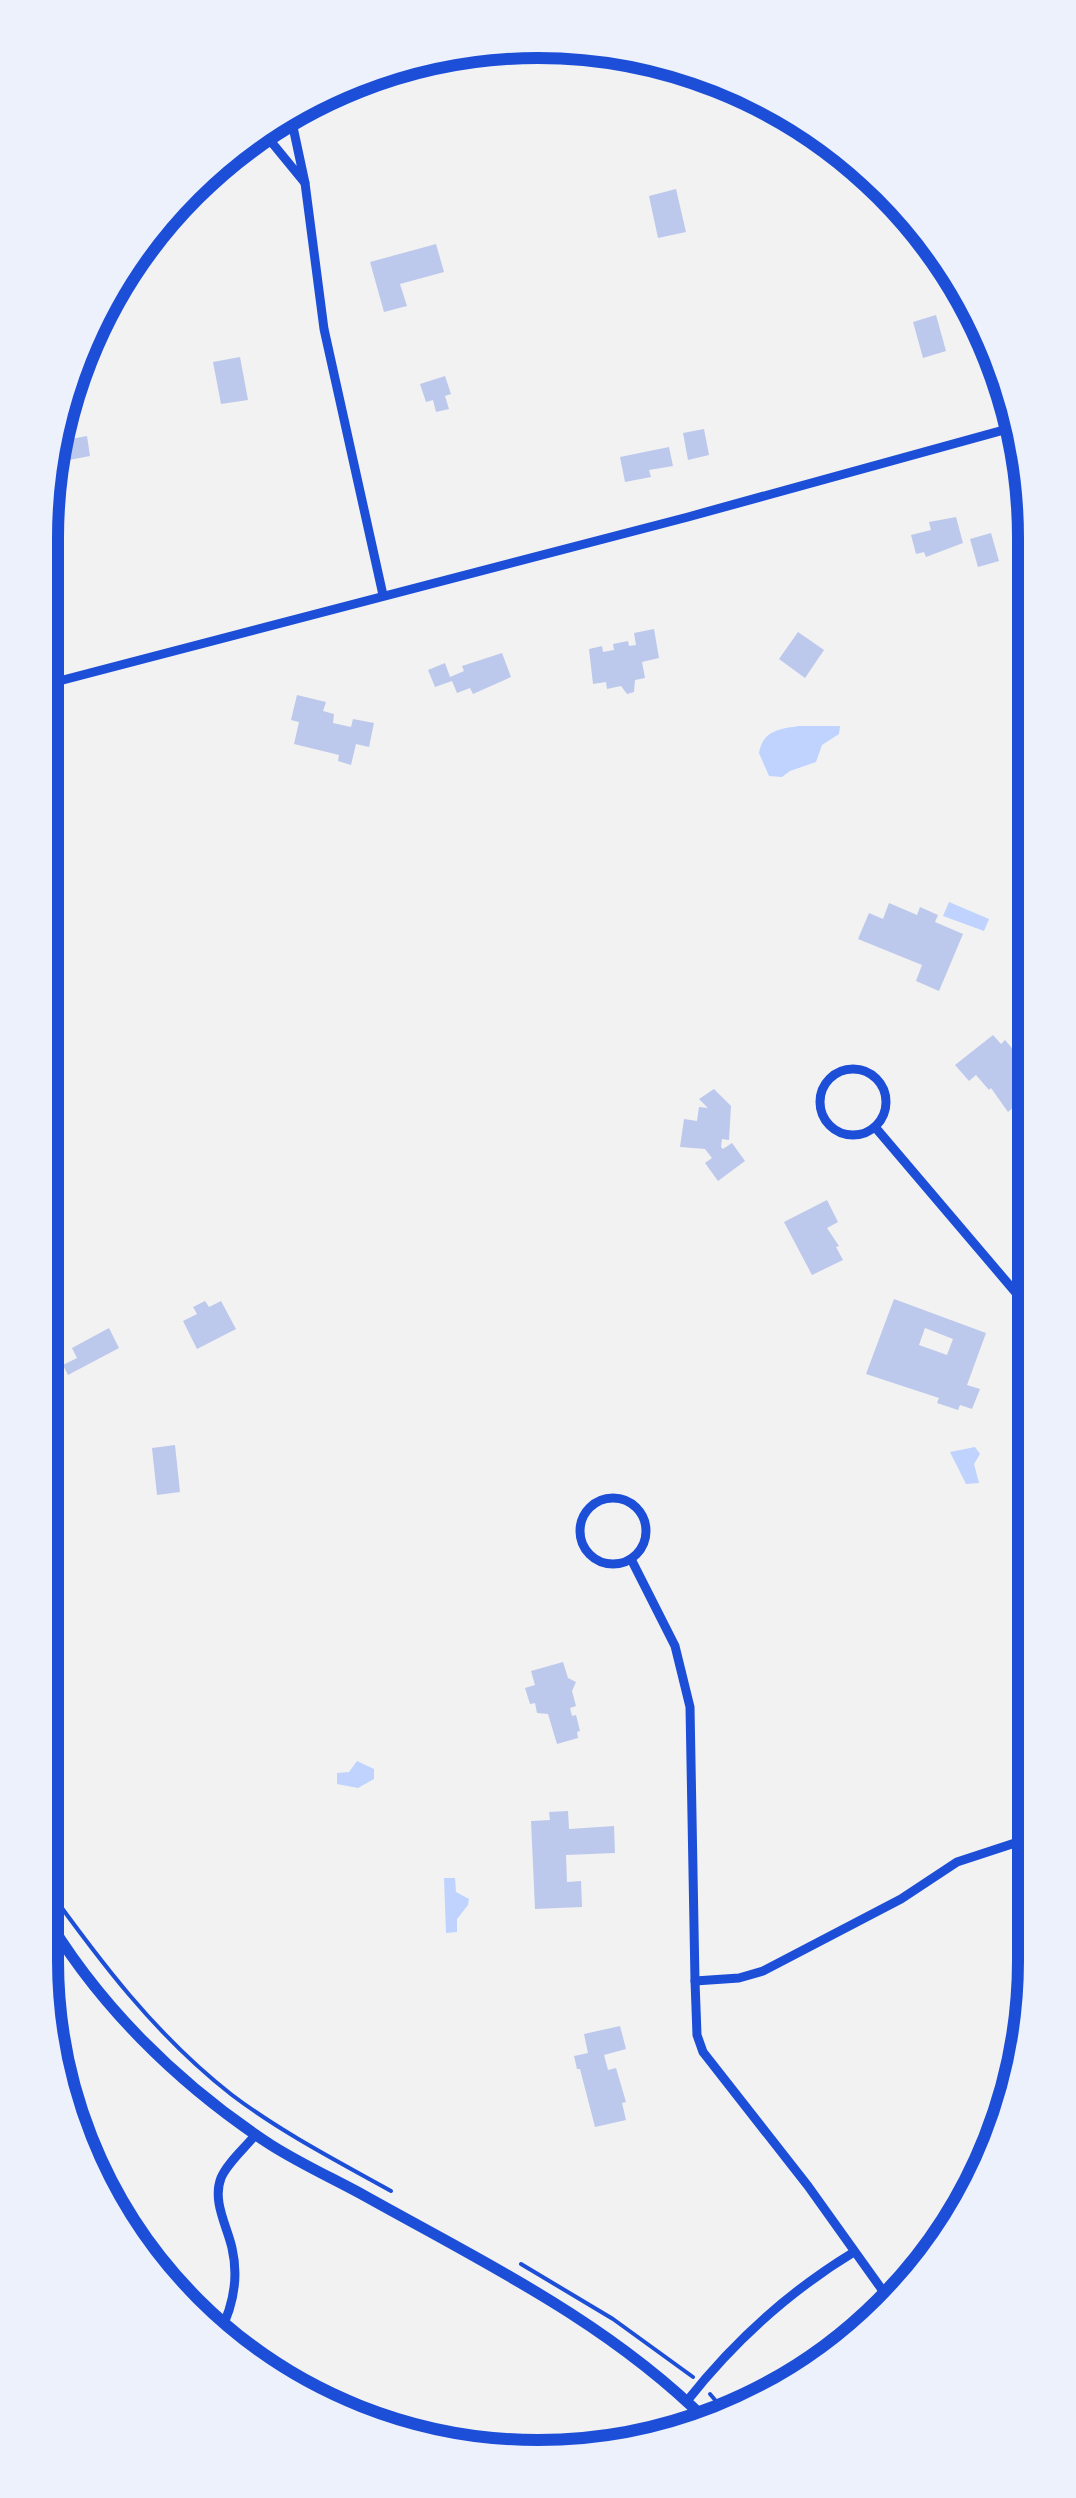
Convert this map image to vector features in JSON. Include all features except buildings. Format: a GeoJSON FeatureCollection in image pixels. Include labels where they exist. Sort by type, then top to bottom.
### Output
{"type":"FeatureCollection","features":[{"type":"Feature","properties":{"kind":"street"},"geometry":{"type":"LineString","coordinates":[[293,125],[305,182],[324,329],[384,595]]}},
{"type":"Feature","properties":{"kind":"street"},"geometry":{"type":"LineString","coordinates":[[269,139],[305,182]]}},
{"type":"Feature","properties":{"kind":"street"},"geometry":{"type":"LineString","coordinates":[[58,681],[688,517],[1006,429]]}},
{"type":"Feature","properties":{"kind":"street"},"geometry":{"type":"LineString","coordinates":[[854,1069],[878,1080],[886,1104],[875,1126],[851,1135],[828,1124],[820,1100],[830,1077],[854,1069]]}},
{"type":"Feature","properties":{"kind":"street"},"geometry":{"type":"LineString","coordinates":[[875,1126],[1018,1295]]}},
{"type":"Feature","properties":{"kind":"street"},"geometry":{"type":"LineString","coordinates":[[624,1500],[643,1517],[645,1540],[631,1559],[604,1564],[583,1548],[580,1521],[598,1501],[624,1500]]}},
{"type":"Feature","properties":{"kind":"street"},"geometry":{"type":"LineString","coordinates":[[631,1559],[675,1646],[690,1707],[694,1980],[697,2036],[702,2052],[808,2186],[884,2293]]}},
{"type":"Feature","properties":{"kind":"street"},"geometry":{"type":"LineString","coordinates":[[694,1980],[739,1978],[763,1971],[901,1899],[957,1862],[1018,1842]]}},
{"type":"Feature","properties":{"kind":"street"},"geometry":{"type":"LineString","coordinates":[[58,1937],[130,2028],[174,2071],[256,2134],[556,2302],[603,2333],[699,2413]]}},
{"type":"Feature","properties":{"kind":"street"},"geometry":{"type":"LineString","coordinates":[[224,2324],[235,2273],[219,2202],[221,2178],[256,2134]]}},
{"type":"Feature","properties":{"kind":"street"},"geometry":{"type":"LineString","coordinates":[[686,2400],[724,2354],[765,2315],[814,2276],[854,2252]]}},
{"type":"Feature","properties":{"kind":"path"},"geometry":{"type":"LineString","coordinates":[[58,1902],[123,1989],[187,2057],[284,2130],[394,2193]]}},
{"type":"Feature","properties":{"kind":"path"},"geometry":{"type":"LineString","coordinates":[[519,2263],[612,2319],[700,2383],[719,2405]]}},
{"type":"Feature","properties":{"kind":"water"},"geometry":{"type":"Polygon","coordinates":[[[799,726],[840,726],[839,734],[822,745],[816,762],[782,777],[769,776],[759,753],[764,740],[773,732],[799,726]]]}},
{"type":"Feature","properties":{"kind":"water"},"geometry":{"type":"Polygon","coordinates":[[[949,902],[989,919],[984,931],[943,916],[949,902]]]}},
{"type":"Feature","properties":{"kind":"water"},"geometry":{"type":"Polygon","coordinates":[[[975,1447],[980,1454],[974,1464],[979,1483],[966,1484],[950,1452],[975,1447]]]}},
{"type":"Feature","properties":{"kind":"water"},"geometry":{"type":"Polygon","coordinates":[[[357,1761],[374,1769],[374,1779],[358,1788],[337,1784],[337,1773],[349,1772],[357,1761]]]}},
{"type":"Feature","properties":{"kind":"water"},"geometry":{"type":"Polygon","coordinates":[[[444,1878],[455,1878],[456,1892],[469,1899],[457,1919],[457,1932],[446,1933],[444,1878]]]}}]}
